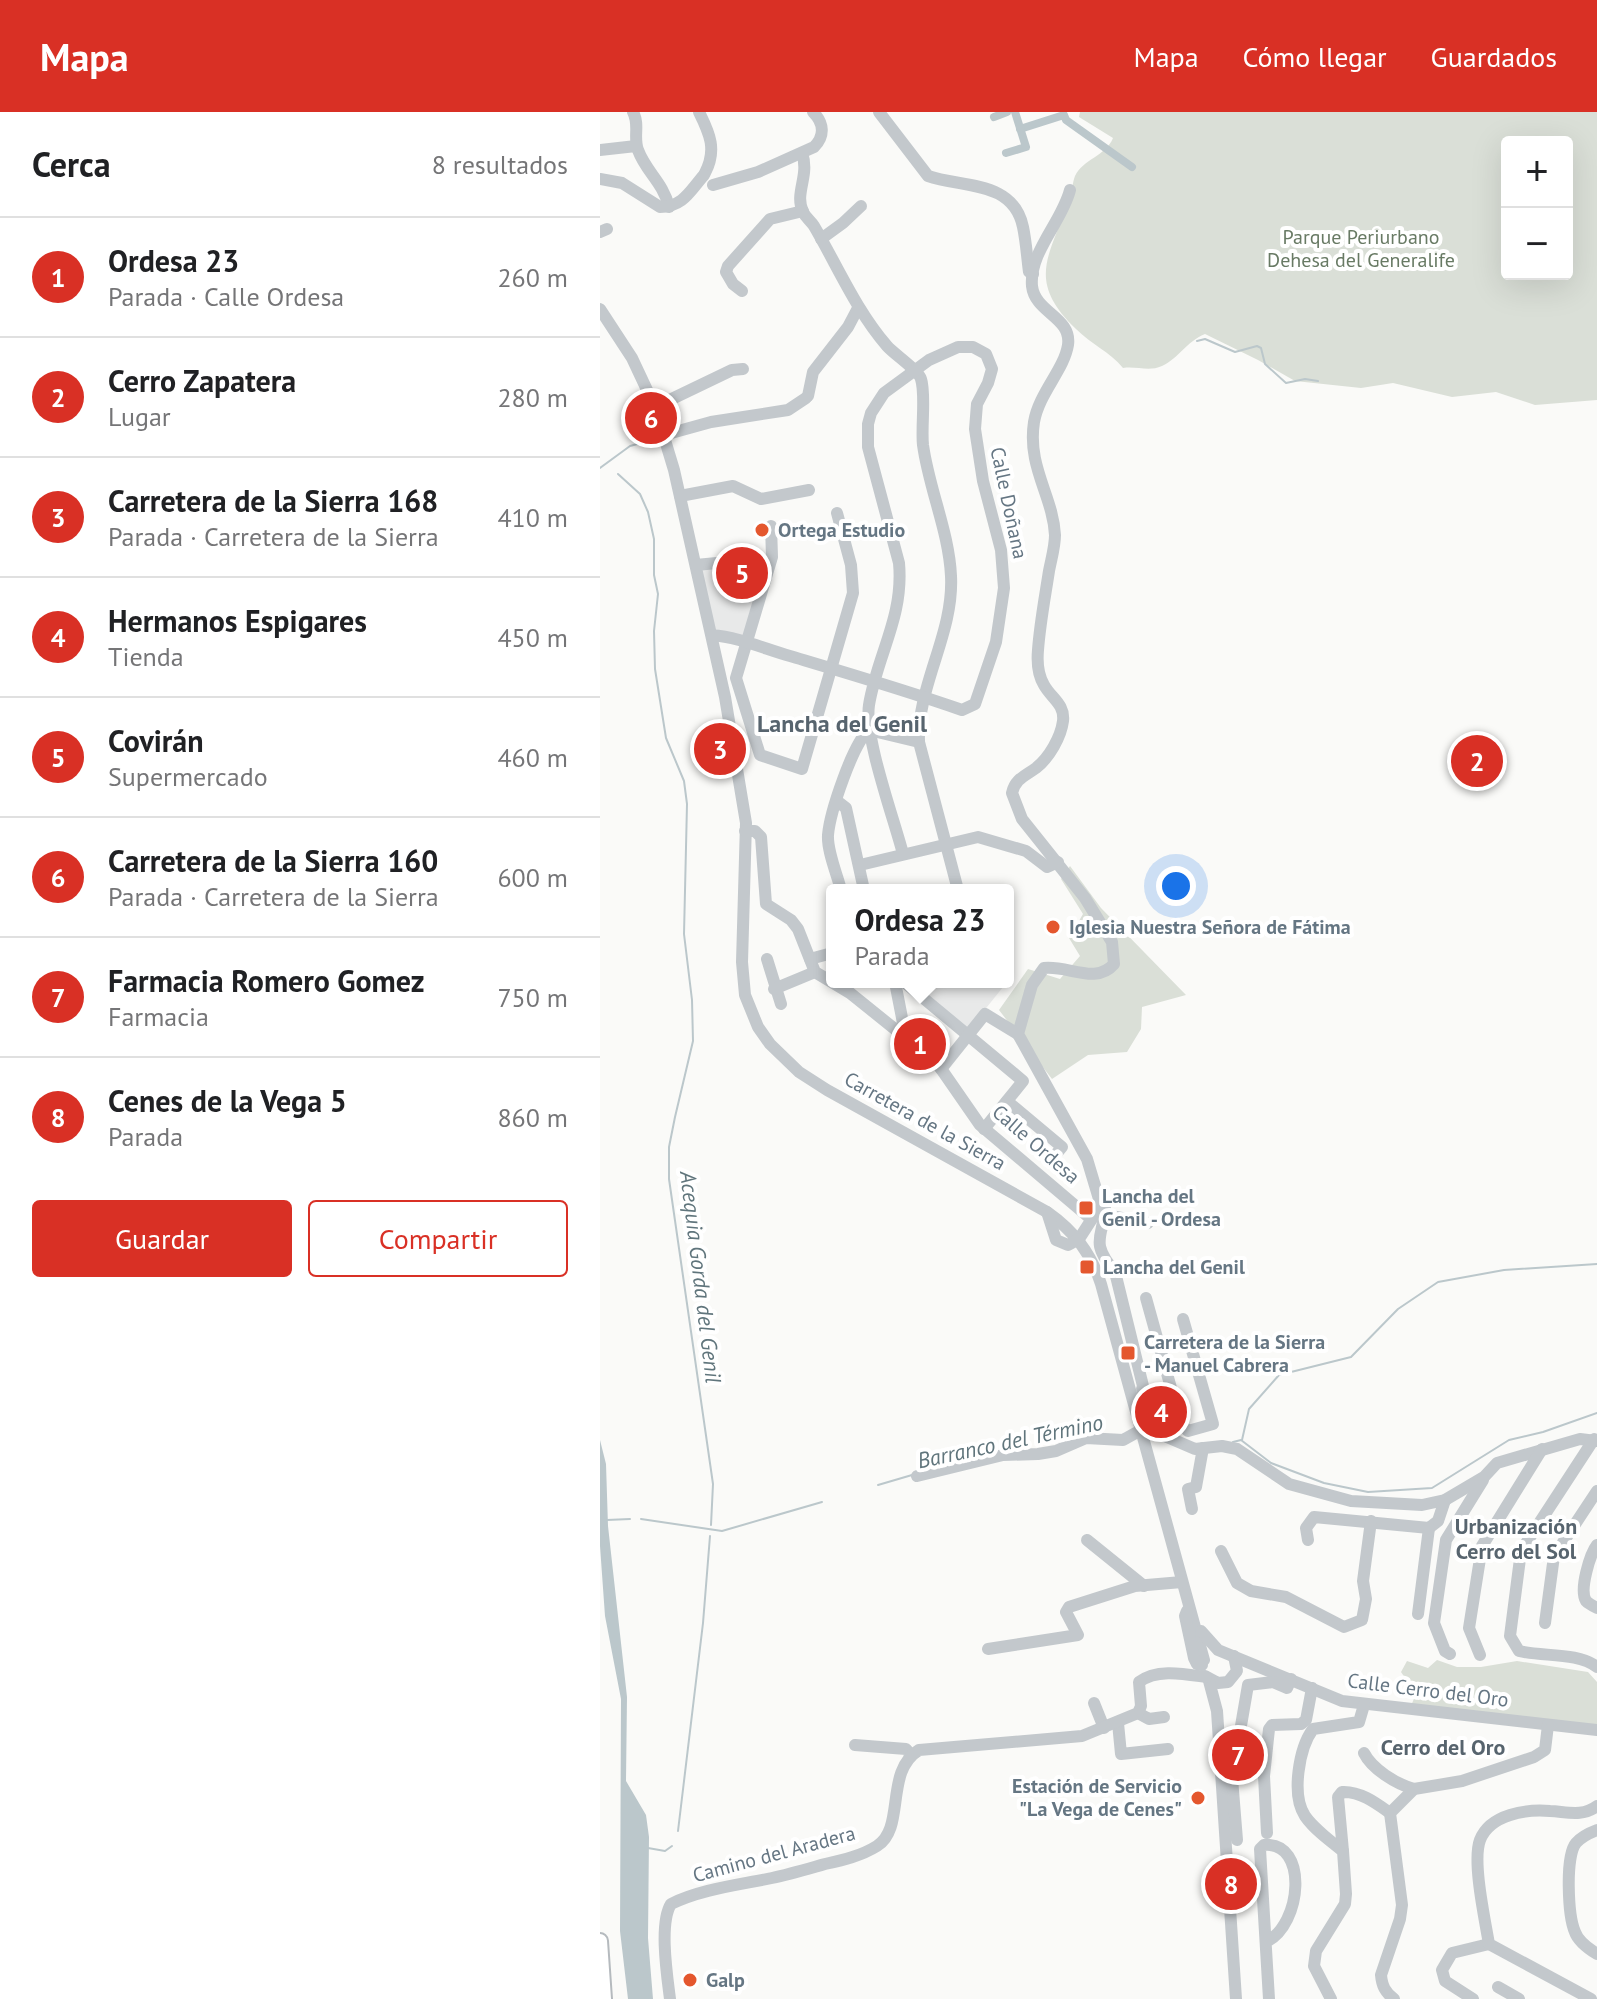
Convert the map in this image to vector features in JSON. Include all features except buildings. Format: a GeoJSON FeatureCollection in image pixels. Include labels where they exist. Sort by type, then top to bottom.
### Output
{"type":"FeatureCollection","features":[{"type":"Feature","properties":{"kind":"main road"},"geometry":{"type":"LineString","coordinates":[[600,1941],[604,1999]]}},
{"type":"Feature","properties":{"kind":"street"},"geometry":{"type":"LineString","coordinates":[[633,112],[638,122],[636,146],[645,165],[666,193],[669,207]]}},
{"type":"Feature","properties":{"kind":"street"},"geometry":{"type":"LineString","coordinates":[[699,112],[712,140],[712,176]]}},
{"type":"Feature","properties":{"kind":"street"},"geometry":{"type":"LineString","coordinates":[[600,179],[622,183],[651,204],[669,207],[684,200],[694,188],[712,176],[758,172],[814,147],[821,137],[822,124],[813,112]]}},
{"type":"Feature","properties":{"kind":"street"},"geometry":{"type":"LineString","coordinates":[[879,112],[928,176],[984,186],[1009,201],[1020,217],[1029,272],[1033,274]]}},
{"type":"Feature","properties":{"kind":"street"},"geometry":{"type":"LineString","coordinates":[[600,150],[636,146]]}},
{"type":"Feature","properties":{"kind":"street"},"geometry":{"type":"LineString","coordinates":[[802,153],[806,175],[800,196],[803,211],[858,308],[895,356],[916,370],[922,380],[922,431],[928,476],[951,576],[949,608],[919,721],[919,742],[956,884]]}},
{"type":"Feature","properties":{"kind":"street"},"geometry":{"type":"LineString","coordinates":[[1018,1034],[1032,985],[1044,968],[1057,967],[1089,975],[1107,971],[1114,964],[1112,942],[1085,898],[1022,819],[1012,793],[1020,778],[1036,768],[1049,753],[1064,717],[1060,705],[1042,682],[1038,662],[1055,533],[1036,465],[1033,437],[1042,397],[1066,354],[1068,338],[1063,323],[1045,311],[1036,298],[1032,283],[1037,258],[1067,202],[1070,190]]}},
{"type":"Feature","properties":{"kind":"street"},"geometry":{"type":"LineString","coordinates":[[821,239],[861,206]]}},
{"type":"Feature","properties":{"kind":"street"},"geometry":{"type":"LineString","coordinates":[[742,291],[726,272],[728,266],[770,219],[803,211]]}},
{"type":"Feature","properties":{"kind":"street"},"geometry":{"type":"LineString","coordinates":[[664,435],[711,422],[788,410],[807,397],[813,372],[848,327],[858,308]]}},
{"type":"Feature","properties":{"kind":"street","name":"Carretera de la Sierra"},"geometry":{"type":"LineString","coordinates":[[600,309],[636,366],[655,407],[680,496],[712,635],[738,773],[745,831],[743,982],[750,1011],[770,1044],[799,1072],[1047,1212],[1079,1239],[1098,1273],[1147,1431]]}},
{"type":"Feature","properties":{"kind":"street","name":"Calle Doñana"},"geometry":{"type":"LineString","coordinates":[[712,635],[832,668],[962,710],[975,704],[996,642],[1004,588],[1001,550],[983,481],[975,429],[977,404],[991,375],[990,361],[980,350],[966,346],[929,360],[916,370]]}},
{"type":"Feature","properties":{"kind":"street"},"geometry":{"type":"LineString","coordinates":[[655,407],[732,370],[743,369]]}},
{"type":"Feature","properties":{"kind":"street"},"geometry":{"type":"LineString","coordinates":[[903,854],[869,730],[869,705],[897,612],[900,579],[899,563],[868,447],[868,424],[884,393],[916,370]]}},
{"type":"Feature","properties":{"kind":"street","name":"Carretera de la Sierra"},"geometry":{"type":"LineString","coordinates":[[671,464],[669,471],[745,831]]}},
{"type":"Feature","properties":{"kind":"street"},"geometry":{"type":"LineString","coordinates":[[680,496],[733,486],[761,499],[809,490]]}},
{"type":"Feature","properties":{"kind":"street"},"geometry":{"type":"LineString","coordinates":[[771,526],[747,643],[736,678],[760,755],[802,769],[853,593],[851,565],[837,513]]}},
{"type":"Feature","properties":{"kind":"street"},"geometry":{"type":"LineString","coordinates":[[696,565],[765,558]]}},
{"type":"Feature","properties":{"kind":"street"},"geometry":{"type":"LineString","coordinates":[[696,600],[712,635],[713,678]]}},
{"type":"Feature","properties":{"kind":"street"},"geometry":{"type":"LineString","coordinates":[[869,730],[919,742]]}},
{"type":"Feature","properties":{"kind":"street"},"geometry":{"type":"LineString","coordinates":[[839,884],[827,837],[843,780],[857,745],[869,730]]}},
{"type":"Feature","properties":{"kind":"street"},"geometry":{"type":"LineString","coordinates":[[837,801],[846,808],[863,884]]}},
{"type":"Feature","properties":{"kind":"street"},"geometry":{"type":"LineString","coordinates":[[745,831],[755,831],[761,837],[766,904],[791,920],[804,941],[815,972],[774,989]]}},
{"type":"Feature","properties":{"kind":"street"},"geometry":{"type":"LineString","coordinates":[[860,865],[978,837],[1026,851],[1047,867],[1058,862]]}},
{"type":"Feature","properties":{"kind":"street"},"geometry":{"type":"LineString","coordinates":[[810,959],[826,955]]}},
{"type":"Feature","properties":{"kind":"street"},"geometry":{"type":"LineString","coordinates":[[767,959],[781,1004]]}},
{"type":"Feature","properties":{"kind":"street","name":"Calle Ordesa"},"geometry":{"type":"LineString","coordinates":[[815,972],[826,979]]}},
{"type":"Feature","properties":{"kind":"street","name":"Calle Ordesa"},"geometry":{"type":"LineString","coordinates":[[842,988],[899,1031],[941,1069],[984,1129],[1091,1219]]}},
{"type":"Feature","properties":{"kind":"street"},"geometry":{"type":"LineString","coordinates":[[896,988],[903,1023],[899,1031]]}},
{"type":"Feature","properties":{"kind":"street"},"geometry":{"type":"LineString","coordinates":[[911,988],[1023,1081],[984,1129]]}},
{"type":"Feature","properties":{"kind":"street"},"geometry":{"type":"LineString","coordinates":[[941,1069],[985,1014],[1018,1034],[1074,1134],[1092,1173],[1099,1208],[1079,1239]]}},
{"type":"Feature","properties":{"kind":"street"},"geometry":{"type":"LineString","coordinates":[[1007,1101],[1062,1147],[1052,1159]]}},
{"type":"Feature","properties":{"kind":"street"},"geometry":{"type":"LineString","coordinates":[[1092,1173],[1101,1179],[1104,1186],[1106,1215],[1097,1242],[1103,1258],[1115,1272],[1182,1582],[1217,1711],[1236,1999]]}},
{"type":"Feature","properties":{"kind":"street"},"geometry":{"type":"LineString","coordinates":[[1106,1215],[1148,1223]]}},
{"type":"Feature","properties":{"kind":"street"},"geometry":{"type":"LineString","coordinates":[[1146,1298],[1181,1424],[1188,1431],[1213,1424],[1183,1319]]}},
{"type":"Feature","properties":{"kind":"street"},"geometry":{"type":"LineString","coordinates":[[917,1476],[1003,1455],[1056,1451],[1086,1438],[1123,1440],[1181,1424]]}},
{"type":"Feature","properties":{"kind":"street"},"geometry":{"type":"LineString","coordinates":[[1147,1431],[1195,1449],[1222,1446],[1237,1449],[1289,1484],[1351,1501],[1422,1505],[1445,1500],[1484,1477]]}},
{"type":"Feature","properties":{"kind":"street"},"geometry":{"type":"LineString","coordinates":[[1450,1654],[1445,1651],[1434,1623],[1446,1540],[1484,1477],[1497,1463],[1580,1439],[1596,1440]]}},
{"type":"Feature","properties":{"kind":"street"},"geometry":{"type":"LineString","coordinates":[[1596,1440],[1521,1551],[1510,1636],[1519,1651],[1566,1657],[1597,1667]]}},
{"type":"Feature","properties":{"kind":"street"},"geometry":{"type":"LineString","coordinates":[[1192,1509],[1188,1489],[1196,1487],[1203,1448]]}},
{"type":"Feature","properties":{"kind":"street"},"geometry":{"type":"LineString","coordinates":[[1480,1655],[1469,1628],[1482,1546],[1542,1449]]}},
{"type":"Feature","properties":{"kind":"street"},"geometry":{"type":"LineString","coordinates":[[1545,1623],[1554,1556],[1597,1491]]}},
{"type":"Feature","properties":{"kind":"street"},"geometry":{"type":"LineString","coordinates":[[1308,1540],[1306,1528],[1314,1517],[1429,1528],[1438,1521],[1445,1500]]}},
{"type":"Feature","properties":{"kind":"street"},"geometry":{"type":"LineString","coordinates":[[1221,1551],[1237,1583],[1251,1591],[1286,1597],[1344,1627],[1362,1620],[1366,1599],[1363,1581],[1371,1521]]}},
{"type":"Feature","properties":{"kind":"street"},"geometry":{"type":"LineString","coordinates":[[1418,1614],[1429,1528]]}},
{"type":"Feature","properties":{"kind":"street"},"geometry":{"type":"LineString","coordinates":[[1087,1540],[1144,1586]]}},
{"type":"Feature","properties":{"kind":"street"},"geometry":{"type":"LineString","coordinates":[[1597,1545],[1590,1556],[1584,1593],[1587,1602],[1597,1608]]}},
{"type":"Feature","properties":{"kind":"street"},"geometry":{"type":"LineString","coordinates":[[988,1649],[1078,1635],[1066,1612],[1069,1607],[1144,1586],[1182,1582]]}},
{"type":"Feature","properties":{"kind":"street"},"geometry":{"type":"LineString","coordinates":[[1189,1606],[1185,1616],[1197,1664],[1218,1683],[1228,1682]]}},
{"type":"Feature","properties":{"kind":"street"},"geometry":{"type":"LineString","coordinates":[[1195,1623],[1241,1674],[1243,1688],[1234,1730],[1218,1736]]}},
{"type":"Feature","properties":{"kind":"street"},"geometry":{"type":"LineString","coordinates":[[1205,1670],[1210,1653],[1218,1650]]}},
{"type":"Feature","properties":{"kind":"street"},"geometry":{"type":"LineString","coordinates":[[1217,1711],[1236,1666]]}},
{"type":"Feature","properties":{"kind":"street","name":"Calle Cerro del Oro"},"geometry":{"type":"LineString","coordinates":[[1236,1666],[1260,1668],[1342,1701],[1364,1705],[1597,1730]]}},
{"type":"Feature","properties":{"kind":"street"},"geometry":{"type":"LineString","coordinates":[[855,1745],[906,1749],[911,1755],[928,1747],[996,1745],[1082,1736],[1138,1713],[1141,1706],[1139,1682],[1144,1678],[1205,1670]]}},
{"type":"Feature","properties":{"kind":"street"},"geometry":{"type":"LineString","coordinates":[[1237,1840],[1232,1778],[1248,1685],[1273,1682],[1287,1688],[1291,1679]]}},
{"type":"Feature","properties":{"kind":"street"},"geometry":{"type":"LineString","coordinates":[[1267,1833],[1264,1776],[1269,1729],[1272,1725],[1301,1724],[1306,1720],[1312,1688]]}},
{"type":"Feature","properties":{"kind":"street"},"geometry":{"type":"LineString","coordinates":[[1094,1703],[1104,1728]]}},
{"type":"Feature","properties":{"kind":"street"},"geometry":{"type":"LineString","coordinates":[[1343,1851],[1306,1818],[1300,1806],[1300,1759],[1305,1740],[1313,1729],[1359,1722],[1364,1705]]}},
{"type":"Feature","properties":{"kind":"street"},"geometry":{"type":"LineString","coordinates":[[1138,1713],[1149,1719],[1164,1717]]}},
{"type":"Feature","properties":{"kind":"street"},"geometry":{"type":"LineString","coordinates":[[1118,1723],[1121,1754],[1168,1749]]}},
{"type":"Feature","properties":{"kind":"street"},"geometry":{"type":"LineString","coordinates":[[1364,1753],[1374,1766],[1405,1787],[1414,1789],[1462,1781],[1534,1757],[1545,1750],[1548,1725]]}},
{"type":"Feature","properties":{"kind":"street","name":"Camino del Aradera"},"geometry":{"type":"LineString","coordinates":[[670,1999],[665,1924],[666,1911],[671,1904],[754,1880],[770,1879],[858,1856],[886,1839],[897,1788],[905,1762],[911,1755]]}},
{"type":"Feature","properties":{"kind":"street"},"geometry":{"type":"LineString","coordinates":[[1390,1813],[1414,1789]]}},
{"type":"Feature","properties":{"kind":"street"},"geometry":{"type":"LineString","coordinates":[[1331,1999],[1314,1966],[1316,1951],[1345,1904],[1338,1797],[1342,1792],[1373,1801],[1390,1813],[1402,1905],[1381,1984],[1394,1999]]}},
{"type":"Feature","properties":{"kind":"street"},"geometry":{"type":"LineString","coordinates":[[1489,1944],[1479,1867],[1479,1842],[1487,1828],[1518,1813],[1536,1810],[1572,1814],[1588,1812],[1597,1806]]}},
{"type":"Feature","properties":{"kind":"street"},"geometry":{"type":"LineString","coordinates":[[1597,1830],[1583,1836],[1574,1845],[1569,1856],[1568,1872],[1575,1932],[1588,1949],[1597,1954]]}},
{"type":"Feature","properties":{"kind":"street"},"geometry":{"type":"LineString","coordinates":[[1266,1942],[1274,1939],[1282,1928],[1296,1899],[1294,1866],[1279,1846],[1273,1844],[1260,1849],[1269,1999]]}},
{"type":"Feature","properties":{"kind":"street"},"geometry":{"type":"LineString","coordinates":[[1473,1999],[1445,1981],[1442,1970],[1452,1953],[1489,1944],[1591,1999]]}},
{"type":"Feature","properties":{"kind":"street"},"geometry":{"type":"LineString","coordinates":[[1498,1987],[1519,1999]]}},
{"type":"Feature","properties":{"kind":"shaded area"},"geometry":{"type":"Polygon","coordinates":[[[767,561],[744,638],[712,628],[699,568],[767,561]]]}},
{"type":"Feature","properties":{"kind":"shaded area"},"geometry":{"type":"Polygon","coordinates":[[[917,988],[1002,988],[967,1032],[917,988]]]}},
{"type":"Feature","properties":{"kind":"shaded area"},"geometry":{"type":"Polygon","coordinates":[[[600,1440],[606,1464],[608,1526],[627,1697],[626,1781],[646,1815],[649,1837],[648,1938],[653,1999],[628,1999],[620,1931],[621,1699],[605,1616],[600,1546],[600,1440]]]}},
{"type":"Feature","properties":{"kind":"green space","name":"Parque Periurbano Dehesa del Generalife"},"geometry":{"type":"Polygon","coordinates":[[[1080,112],[1597,112],[1597,400],[1535,405],[1496,392],[1452,397],[1393,383],[1361,388],[1295,381],[1205,334],[1162,366],[1152,369],[1123,368],[1060,312],[1046,281],[1049,253],[1075,176],[1113,138],[1079,117],[1080,112]]]}},
{"type":"Feature","properties":{"kind":"green space"},"geometry":{"type":"Polygon","coordinates":[[[1070,866],[1101,908],[1186,995],[1142,1007],[1141,1029],[1127,1052],[1088,1055],[1052,1079],[999,1010],[1028,969],[1060,979],[1080,956],[1069,938],[1083,914],[1061,879],[1070,866]]]}},
{"type":"Feature","properties":{"kind":"green space"},"geometry":{"type":"Polygon","coordinates":[[[1437,1660],[1457,1667],[1517,1661],[1588,1672],[1597,1682],[1597,1727],[1410,1708],[1416,1694],[1401,1672],[1407,1661],[1428,1668],[1437,1660]]]}},
{"type":"Feature","properties":{"kind":"waterway"},"geometry":{"type":"LineString","coordinates":[[994,117],[1007,112]]}},
{"type":"Feature","properties":{"kind":"waterway"},"geometry":{"type":"LineString","coordinates":[[1006,153],[1026,147],[1015,112]]}},
{"type":"Feature","properties":{"kind":"waterway"},"geometry":{"type":"LineString","coordinates":[[1020,129],[1064,115],[1066,120],[1132,167]]}},
{"type":"Feature","properties":{"kind":"waterway"},"geometry":{"type":"LineString","coordinates":[[1197,341],[1205,339],[1235,352],[1257,346],[1261,348],[1265,364],[1286,383],[1305,379],[1318,381]]}},
{"type":"Feature","properties":{"kind":"waterway"},"geometry":{"type":"LineString","coordinates":[[600,468],[630,446],[652,440]]}},
{"type":"Feature","properties":{"kind":"waterway","name":"Acequia Gorda del Genil"},"geometry":{"type":"LineString","coordinates":[[618,474],[640,494],[654,539],[654,575],[658,594],[654,631],[655,669],[666,738],[684,781],[687,804],[684,934],[692,1000],[693,1041],[669,1147],[669,1179],[713,1484],[711,1525]]}},
{"type":"Feature","properties":{"kind":"waterway"},"geometry":{"type":"LineString","coordinates":[[1242,1440],[1249,1409],[1279,1375],[1351,1357],[1398,1309],[1438,1282],[1504,1270],[1597,1264]]}},
{"type":"Feature","properties":{"kind":"waterway","name":"Barranco del Término"},"geometry":{"type":"LineString","coordinates":[[1233,1442],[1241,1440],[1271,1463],[1324,1483],[1368,1492],[1432,1488],[1509,1440],[1597,1413]]}},
{"type":"Feature","properties":{"kind":"waterway","name":"Barranco del Término"},"geometry":{"type":"LineString","coordinates":[[878,1485],[912,1475]]}},
{"type":"Feature","properties":{"kind":"waterway","name":"Barranco del Término"},"geometry":{"type":"LineString","coordinates":[[641,1519],[722,1531],[822,1502]]}},
{"type":"Feature","properties":{"kind":"waterway","name":"Barranco del Término"},"geometry":{"type":"LineString","coordinates":[[607,1520],[630,1519]]}},
{"type":"Feature","properties":{"kind":"waterway","name":"Acequia Gorda del Genil"},"geometry":{"type":"LineString","coordinates":[[678,1831],[703,1623],[710,1536]]}},
{"type":"Feature","properties":{"kind":"waterway","name":"Acequia Gorda del Genil"},"geometry":{"type":"LineString","coordinates":[[648,1848],[665,1851],[672,1846]]}},
{"type":"Feature","properties":{"kind":"place","name":"Carretera de la Sierra 160"},"geometry":{"type":"Point","coordinates":[651,418]}},
{"type":"Feature","properties":{"kind":"place","name":"Ortega Estudio"},"geometry":{"type":"Point","coordinates":[762,530]}},
{"type":"Feature","properties":{"kind":"place","name":"Covirán"},"geometry":{"type":"Point","coordinates":[742,573]}},
{"type":"Feature","properties":{"kind":"place","name":"Carretera de la Sierra 168"},"geometry":{"type":"Point","coordinates":[720,749]}},
{"type":"Feature","properties":{"kind":"place","name":"Cerro Zapatera"},"geometry":{"type":"Point","coordinates":[1477,761]}},
{"type":"Feature","properties":{"kind":"place","name":"Iglesia Nuestra Señora de Fátima"},"geometry":{"type":"Point","coordinates":[1053,927]}},
{"type":"Feature","properties":{"kind":"place","name":"Ordesa 23"},"geometry":{"type":"Point","coordinates":[920,1044]}},
{"type":"Feature","properties":{"kind":"place","name":"Lancha del Genil - Ordesa"},"geometry":{"type":"Point","coordinates":[1086,1208]}},
{"type":"Feature","properties":{"kind":"place","name":"Lancha del Genil"},"geometry":{"type":"Point","coordinates":[1087,1267]}},
{"type":"Feature","properties":{"kind":"place","name":"Carretera de la Sierra - Manuel Cabrera"},"geometry":{"type":"Point","coordinates":[1128,1353]}},
{"type":"Feature","properties":{"kind":"place","name":"Hermanos Espigares"},"geometry":{"type":"Point","coordinates":[1161,1412]}},
{"type":"Feature","properties":{"kind":"place","name":"Farmacia Romero Gomez"},"geometry":{"type":"Point","coordinates":[1238,1755]}},
{"type":"Feature","properties":{"kind":"place","name":"Estación de Servicio \"La Vega de Cenes\""},"geometry":{"type":"Point","coordinates":[1198,1798]}},
{"type":"Feature","properties":{"kind":"place","name":"Cenes de la Vega 5"},"geometry":{"type":"Point","coordinates":[1231,1884]}},
{"type":"Feature","properties":{"kind":"place","name":"Galp"},"geometry":{"type":"Point","coordinates":[690,1980]}},
{"type":"Feature","properties":{"kind":"district","name":"Lancha del Genil"},"geometry":{"type":"Point","coordinates":[842,723]}},
{"type":"Feature","properties":{"kind":"district","name":"Urbanización Cerro del Sol"},"geometry":{"type":"Point","coordinates":[1516,1538]}},
{"type":"Feature","properties":{"kind":"district","name":"Cerro del Oro"},"geometry":{"type":"Point","coordinates":[1443,1747]}}]}
